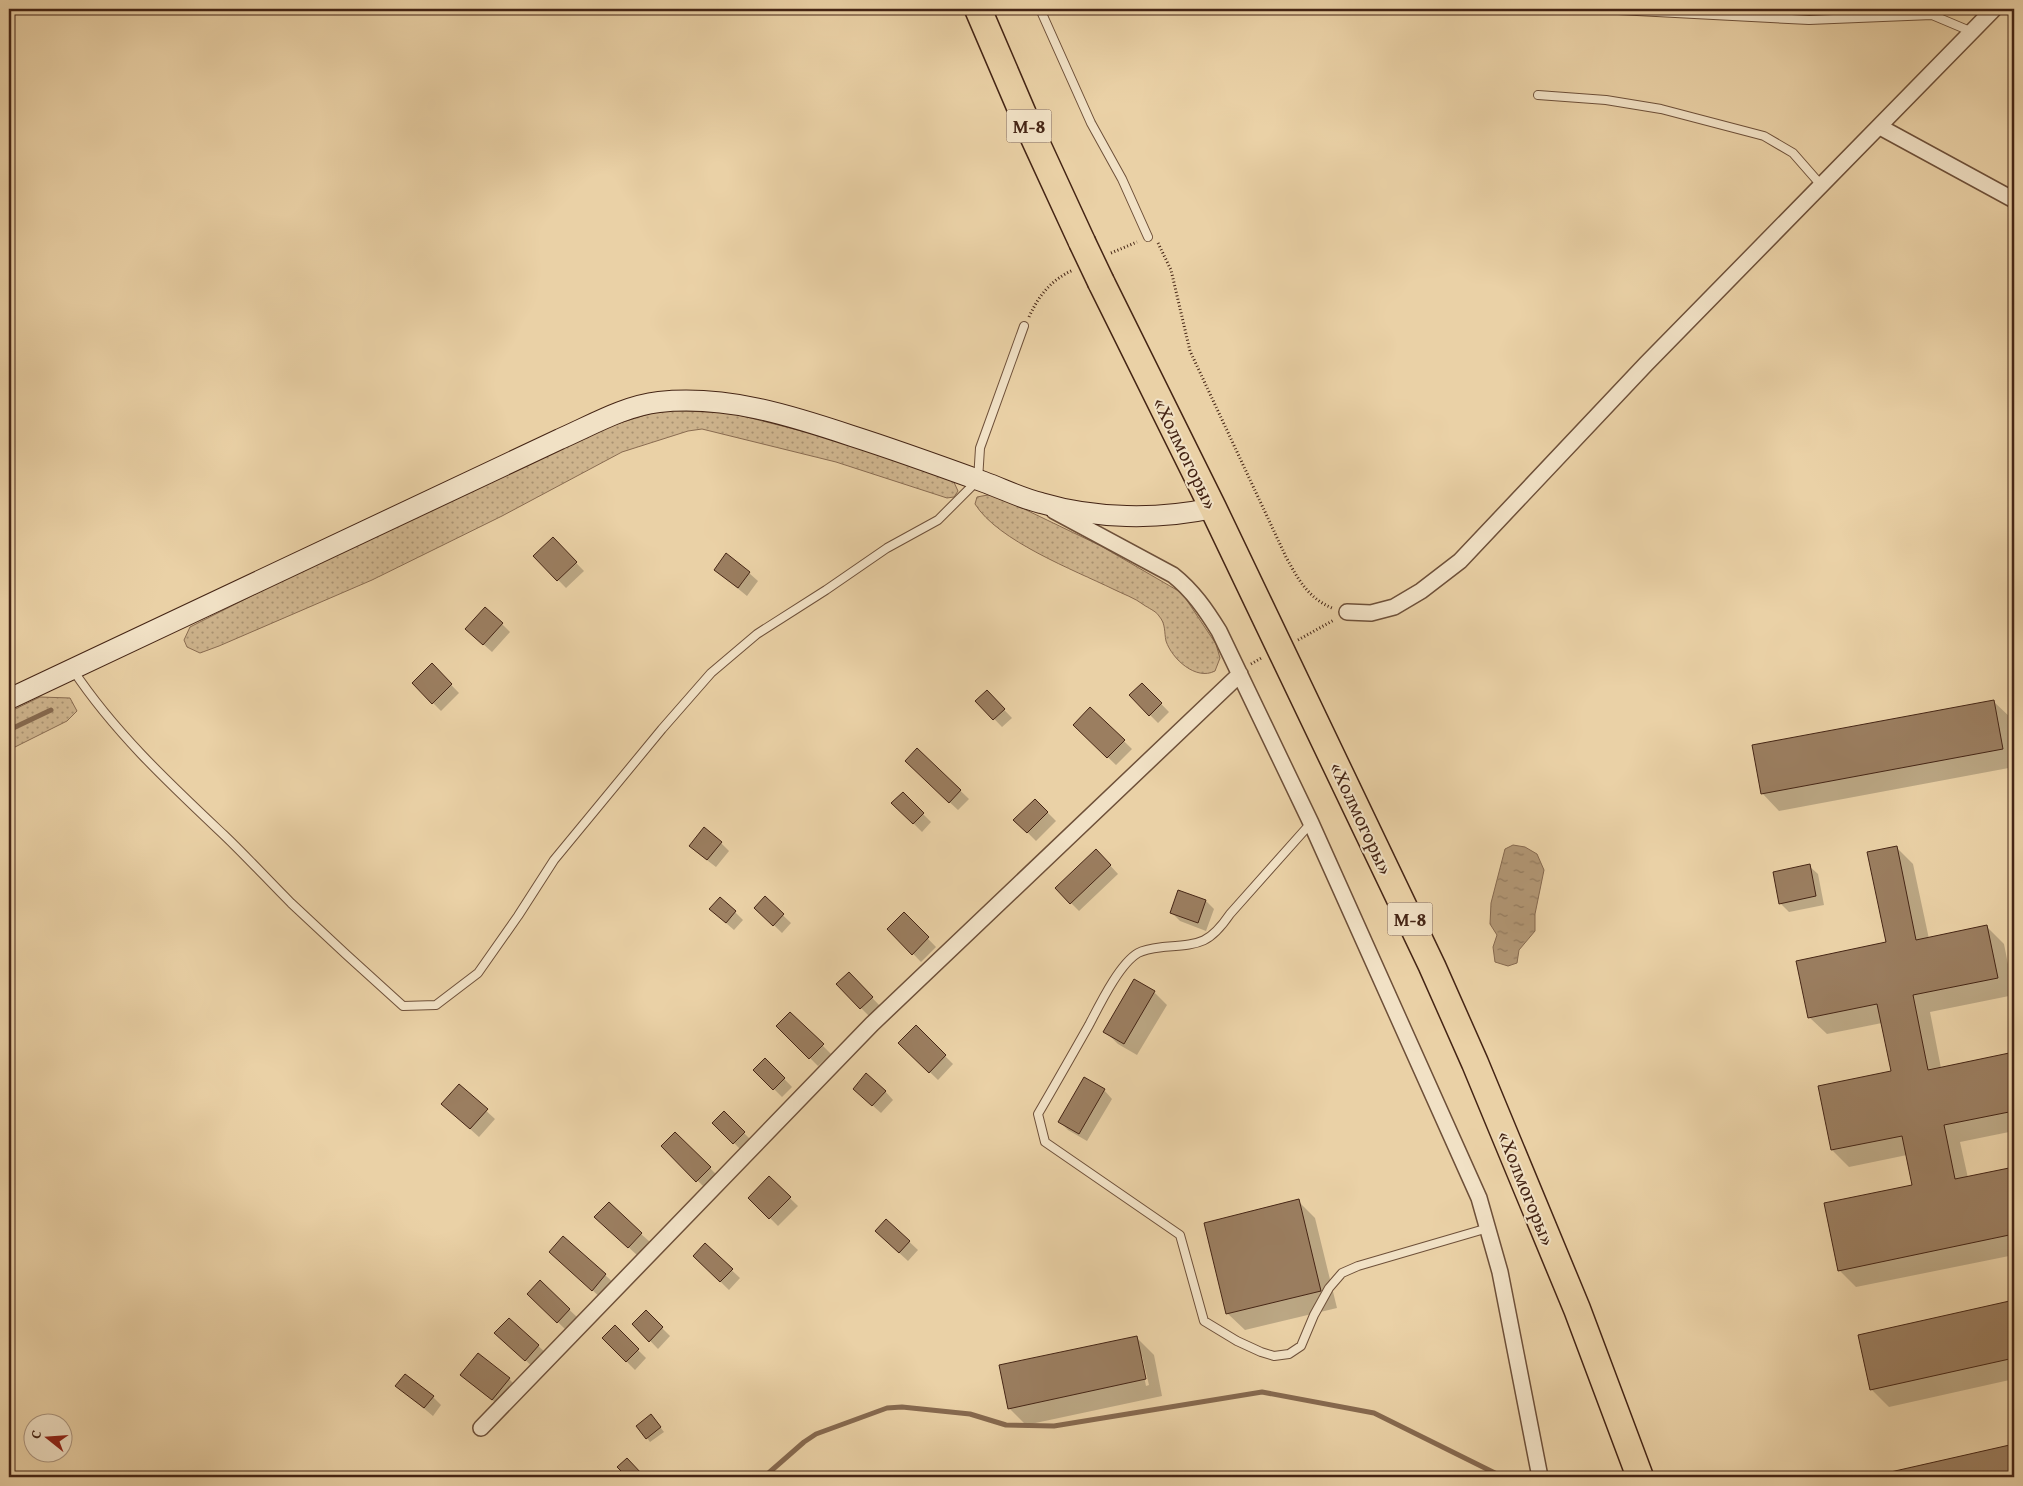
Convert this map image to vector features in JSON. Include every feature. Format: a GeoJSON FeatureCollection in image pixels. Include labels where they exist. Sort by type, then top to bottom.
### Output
{"type":"FeatureCollection","features":[{"type":"Feature","properties":{"kind":"highway","name":"«Холмогоры»"},"geometry":{"type":"LineString","coordinates":[[978,9],[1023,114],[1082,242],[1213,508],[1432,966],[1464,1037],[1577,1309],[1640,1477]]}},
{"type":"Feature","properties":{"kind":"street"},"geometry":{"type":"LineString","coordinates":[[1347,612],[1371,613],[1394,607],[1421,592],[1460,561],[1646,364],[1994,9]]}},
{"type":"Feature","properties":{"kind":"street"},"geometry":{"type":"LineString","coordinates":[[1880,127],[2014,200]]}},
{"type":"Feature","properties":{"kind":"street"},"geometry":{"type":"LineString","coordinates":[[9,699],[624,410],[658,403],[697,400],[735,404],[778,412],[916,457],[1040,503],[1162,568],[1189,588],[1206,609],[1219,631],[1311,822],[1470,1175],[1488,1228],[1500,1272],[1540,1477]]}},
{"type":"Feature","properties":{"kind":"street"},"geometry":{"type":"LineString","coordinates":[[1040,503],[1089,513],[1114,515],[1171,515],[1213,508]]}},
{"type":"Feature","properties":{"kind":"street"},"geometry":{"type":"LineString","coordinates":[[1110,541],[1114,515]]}},
{"type":"Feature","properties":{"kind":"street"},"geometry":{"type":"LineString","coordinates":[[482,1428],[872,1024],[1240,674]]}},
{"type":"Feature","properties":{"kind":"lane"},"geometry":{"type":"LineString","coordinates":[[1040,9],[1091,122],[1122,179],[1148,237]]}},
{"type":"Feature","properties":{"kind":"lane"},"geometry":{"type":"LineString","coordinates":[[1599,9],[1810,20],[1932,15],[1970,32]]}},
{"type":"Feature","properties":{"kind":"lane"},"geometry":{"type":"LineString","coordinates":[[1538,95],[1606,100],[1661,108],[1764,136],[1793,153],[1820,185]]}},
{"type":"Feature","properties":{"kind":"lane"},"geometry":{"type":"LineString","coordinates":[[72,669],[91,697],[120,733],[191,806],[363,970],[403,1006],[436,1005],[478,973],[554,860],[662,729],[711,673],[757,634],[887,548],[938,520],[978,480],[980,448],[1024,326]]}},
{"type":"Feature","properties":{"kind":"lane"},"geometry":{"type":"LineString","coordinates":[[1311,822],[1230,914],[1219,930],[1208,939],[1195,944],[1153,948],[1138,953],[1129,960],[1109,988],[1038,1114],[1045,1142],[1180,1235],[1204,1321],[1237,1341],[1274,1356],[1289,1354],[1301,1346],[1317,1308],[1328,1288],[1342,1273],[1358,1266],[1488,1228]]}},
{"type":"Feature","properties":{"kind":"path"},"geometry":{"type":"LineString","coordinates":[[1171,270],[1190,351],[1286,557],[1302,586],[1316,600],[1331,608],[1347,612]]}},
{"type":"Feature","properties":{"kind":"shaded area"},"geometry":{"type":"Polygon","coordinates":[[[661,410],[731,413],[841,441],[952,478],[958,491],[954,497],[947,498],[836,462],[702,429],[688,431],[622,452],[502,516],[372,580],[219,646],[200,653],[187,647],[184,640],[190,627],[331,556],[529,465],[598,430],[661,410]]]}},
{"type":"Feature","properties":{"kind":"shaded area"},"geometry":{"type":"Polygon","coordinates":[[[993,494],[1101,546],[1182,593],[1216,644],[1220,658],[1215,671],[1200,673],[1193,671],[1179,661],[1166,641],[1163,622],[1154,611],[1133,598],[1058,564],[1018,542],[1001,530],[975,504],[977,497],[993,494]]]}},
{"type":"Feature","properties":{"kind":"shaded area"},"geometry":{"type":"Polygon","coordinates":[[[40,697],[70,698],[77,711],[67,721],[9,750],[9,712],[40,697]]]}},
{"type":"Feature","properties":{"kind":"water"},"geometry":{"type":"Polygon","coordinates":[[[1513,845],[1525,847],[1537,854],[1544,870],[1535,914],[1535,931],[1519,950],[1517,963],[1508,966],[1495,962],[1493,947],[1497,935],[1490,924],[1491,903],[1505,849],[1513,845]]]}},
{"type":"Feature","properties":{"kind":"building"},"geometry":{"type":"Polygon","coordinates":[[[553,537],[577,562],[557,581],[533,556],[553,537]]]}},
{"type":"Feature","properties":{"kind":"building"},"geometry":{"type":"Polygon","coordinates":[[[726,553],[750,572],[738,588],[714,570],[726,553]]]}},
{"type":"Feature","properties":{"kind":"building"},"geometry":{"type":"Polygon","coordinates":[[[485,607],[503,623],[483,645],[465,629],[485,607]]]}},
{"type":"Feature","properties":{"kind":"building"},"geometry":{"type":"Polygon","coordinates":[[[432,663],[452,684],[432,704],[412,683],[432,663]]]}},
{"type":"Feature","properties":{"kind":"building"},"geometry":{"type":"Polygon","coordinates":[[[1142,683],[1162,703],[1149,716],[1129,695],[1142,683]]]}},
{"type":"Feature","properties":{"kind":"building"},"geometry":{"type":"Polygon","coordinates":[[[987,690],[1005,709],[993,720],[975,701],[987,690]]]}},
{"type":"Feature","properties":{"kind":"building"},"geometry":{"type":"Polygon","coordinates":[[[1994,700],[2003,749],[1761,794],[1752,745],[1994,700]]]}},
{"type":"Feature","properties":{"kind":"building"},"geometry":{"type":"Polygon","coordinates":[[[1090,707],[1125,740],[1107,758],[1073,725],[1090,707]]]}},
{"type":"Feature","properties":{"kind":"building"},"geometry":{"type":"Polygon","coordinates":[[[917,748],[961,790],[949,803],[905,761],[917,748]]]}},
{"type":"Feature","properties":{"kind":"building"},"geometry":{"type":"Polygon","coordinates":[[[903,792],[924,813],[913,824],[891,803],[903,792]]]}},
{"type":"Feature","properties":{"kind":"building"},"geometry":{"type":"Polygon","coordinates":[[[1035,799],[1048,812],[1027,833],[1013,820],[1035,799]]]}},
{"type":"Feature","properties":{"kind":"building"},"geometry":{"type":"Polygon","coordinates":[[[704,827],[722,842],[707,860],[689,846],[704,827]]]}},
{"type":"Feature","properties":{"kind":"building"},"geometry":{"type":"Polygon","coordinates":[[[1897,846],[1916,940],[1987,925],[1998,978],[1913,995],[1928,1070],[2014,1052],[2014,1111],[1944,1125],[1955,1179],[2014,1167],[2014,1234],[1838,1271],[1824,1203],[1912,1185],[1902,1136],[1831,1150],[1818,1086],[1891,1071],[1877,1004],[1808,1018],[1796,961],[1886,942],[1867,852],[1897,846]]]}},
{"type":"Feature","properties":{"kind":"building"},"geometry":{"type":"Polygon","coordinates":[[[1096,849],[1111,865],[1070,904],[1055,888],[1096,849]]]}},
{"type":"Feature","properties":{"kind":"building"},"geometry":{"type":"Polygon","coordinates":[[[1810,864],[1816,896],[1779,904],[1773,872],[1810,864]]]}},
{"type":"Feature","properties":{"kind":"building"},"geometry":{"type":"Polygon","coordinates":[[[1178,890],[1206,900],[1198,923],[1170,913],[1178,890]]]}},
{"type":"Feature","properties":{"kind":"building"},"geometry":{"type":"Polygon","coordinates":[[[765,896],[784,914],[773,926],[754,908],[765,896]]]}},
{"type":"Feature","properties":{"kind":"building"},"geometry":{"type":"Polygon","coordinates":[[[720,897],[736,911],[726,923],[709,909],[720,897]]]}},
{"type":"Feature","properties":{"kind":"building"},"geometry":{"type":"Polygon","coordinates":[[[904,912],[929,937],[912,955],[887,929],[904,912]]]}},
{"type":"Feature","properties":{"kind":"building"},"geometry":{"type":"Polygon","coordinates":[[[849,972],[873,997],[860,1009],[836,984],[849,972]]]}},
{"type":"Feature","properties":{"kind":"building"},"geometry":{"type":"Polygon","coordinates":[[[1134,979],[1155,991],[1124,1044],[1103,1032],[1134,979]]]}},
{"type":"Feature","properties":{"kind":"building"},"geometry":{"type":"Polygon","coordinates":[[[790,1012],[824,1044],[809,1059],[776,1026],[790,1012]]]}},
{"type":"Feature","properties":{"kind":"building"},"geometry":{"type":"Polygon","coordinates":[[[916,1025],[946,1055],[929,1073],[898,1043],[916,1025]]]}},
{"type":"Feature","properties":{"kind":"building"},"geometry":{"type":"Polygon","coordinates":[[[765,1058],[785,1078],[773,1090],[753,1070],[765,1058]]]}},
{"type":"Feature","properties":{"kind":"building"},"geometry":{"type":"Polygon","coordinates":[[[866,1073],[886,1091],[872,1106],[853,1089],[866,1073]]]}},
{"type":"Feature","properties":{"kind":"building"},"geometry":{"type":"Polygon","coordinates":[[[1084,1077],[1105,1089],[1079,1134],[1058,1122],[1084,1077]]]}},
{"type":"Feature","properties":{"kind":"building"},"geometry":{"type":"Polygon","coordinates":[[[459,1084],[488,1109],[470,1129],[441,1104],[459,1084]]]}},
{"type":"Feature","properties":{"kind":"building"},"geometry":{"type":"Polygon","coordinates":[[[724,1111],[745,1132],[733,1144],[712,1123],[724,1111]]]}},
{"type":"Feature","properties":{"kind":"building"},"geometry":{"type":"Polygon","coordinates":[[[675,1132],[711,1167],[696,1182],[661,1146],[675,1132]]]}},
{"type":"Feature","properties":{"kind":"building"},"geometry":{"type":"Polygon","coordinates":[[[769,1176],[791,1197],[769,1219],[748,1198],[769,1176]]]}},
{"type":"Feature","properties":{"kind":"building"},"geometry":{"type":"Polygon","coordinates":[[[1299,1199],[1321,1291],[1226,1314],[1204,1223],[1299,1199]]]}},
{"type":"Feature","properties":{"kind":"building"},"geometry":{"type":"Polygon","coordinates":[[[609,1202],[642,1233],[628,1248],[594,1217],[609,1202]]]}},
{"type":"Feature","properties":{"kind":"building"},"geometry":{"type":"Polygon","coordinates":[[[886,1219],[910,1241],[899,1253],[875,1231],[886,1219]]]}},
{"type":"Feature","properties":{"kind":"building"},"geometry":{"type":"Polygon","coordinates":[[[563,1236],[606,1274],[592,1291],[549,1252],[563,1236]]]}},
{"type":"Feature","properties":{"kind":"building"},"geometry":{"type":"Polygon","coordinates":[[[705,1243],[733,1269],[720,1282],[693,1256],[705,1243]]]}},
{"type":"Feature","properties":{"kind":"building"},"geometry":{"type":"Polygon","coordinates":[[[540,1280],[570,1309],[557,1323],[527,1294],[540,1280]]]}},
{"type":"Feature","properties":{"kind":"building"},"geometry":{"type":"Polygon","coordinates":[[[2014,1300],[2014,1358],[1870,1390],[1858,1335],[2014,1300]]]}},
{"type":"Feature","properties":{"kind":"building"},"geometry":{"type":"Polygon","coordinates":[[[646,1310],[663,1327],[649,1342],[632,1324],[646,1310]]]}},
{"type":"Feature","properties":{"kind":"building"},"geometry":{"type":"Polygon","coordinates":[[[509,1318],[539,1345],[525,1361],[494,1333],[509,1318]]]}},
{"type":"Feature","properties":{"kind":"building"},"geometry":{"type":"Polygon","coordinates":[[[615,1325],[639,1349],[626,1362],[602,1338],[615,1325]]]}},
{"type":"Feature","properties":{"kind":"building"},"geometry":{"type":"Polygon","coordinates":[[[1137,1336],[1146,1379],[1008,1409],[999,1365],[1137,1336]]]}},
{"type":"Feature","properties":{"kind":"building"},"geometry":{"type":"Polygon","coordinates":[[[478,1353],[510,1378],[492,1400],[460,1375],[478,1353]]]}},
{"type":"Feature","properties":{"kind":"building"},"geometry":{"type":"Polygon","coordinates":[[[405,1374],[434,1396],[424,1408],[395,1386],[405,1374]]]}},
{"type":"Feature","properties":{"kind":"building"},"geometry":{"type":"Polygon","coordinates":[[[651,1414],[661,1427],[646,1439],[636,1426],[651,1414]]]}},
{"type":"Feature","properties":{"kind":"building"},"geometry":{"type":"Polygon","coordinates":[[[2014,1444],[2014,1477],[1887,1477],[1886,1473],[2014,1444]]]}},
{"type":"Feature","properties":{"kind":"building"},"geometry":{"type":"Polygon","coordinates":[[[627,1458],[642,1474],[638,1477],[627,1477],[617,1467],[627,1458]]]}},
{"type":"Feature","properties":{"kind":"waterway"},"geometry":{"type":"LineString","coordinates":[[9,730],[51,710]]}},
{"type":"Feature","properties":{"kind":"waterway"},"geometry":{"type":"LineString","coordinates":[[764,1477],[816,1434],[887,1408],[902,1407],[970,1414],[1006,1425],[1054,1426],[1262,1392],[1374,1413],[1503,1477]]}}]}
